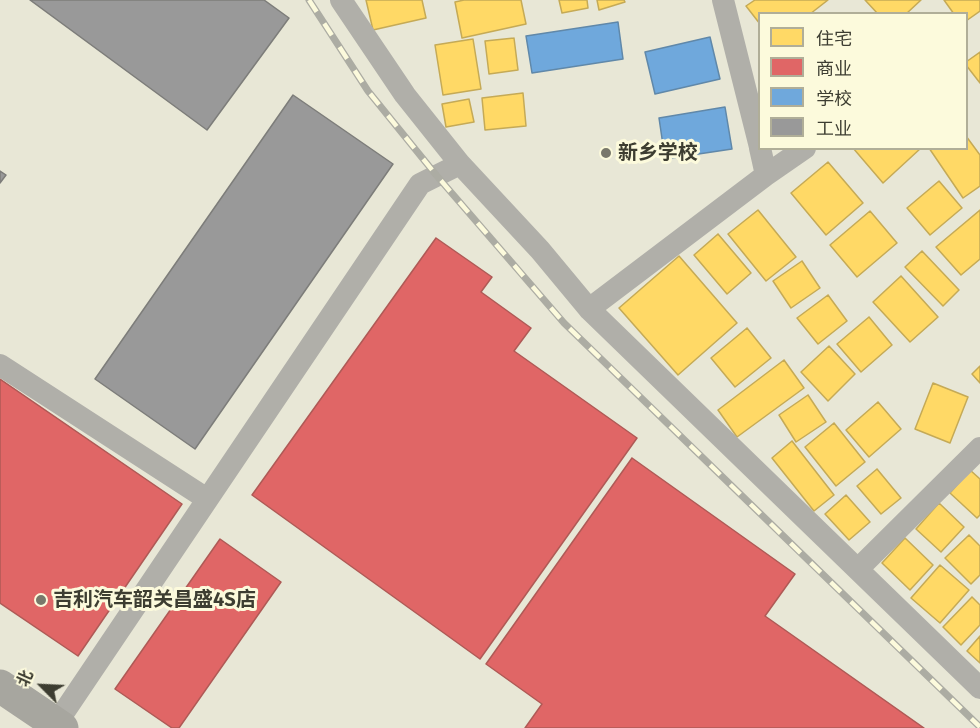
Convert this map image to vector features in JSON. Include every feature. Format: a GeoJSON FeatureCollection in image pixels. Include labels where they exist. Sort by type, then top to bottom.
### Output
{"type":"FeatureCollection","features":[{"type":"Feature","properties":{"kind":"main road"},"geometry":{"type":"LineString","coordinates":[[2,691],[59,726]]}},
{"type":"Feature","properties":{"kind":"street"},"geometry":{"type":"LineString","coordinates":[[341,0],[405,95],[460,164],[540,250],[589,309],[980,688]]}},
{"type":"Feature","properties":{"kind":"street"},"geometry":{"type":"LineString","coordinates":[[723,0],[758,140]]}},
{"type":"Feature","properties":{"kind":"street"},"geometry":{"type":"LineString","coordinates":[[760,150],[766,175]]}},
{"type":"Feature","properties":{"kind":"street"},"geometry":{"type":"LineString","coordinates":[[589,309],[802,150]]}},
{"type":"Feature","properties":{"kind":"street"},"geometry":{"type":"LineString","coordinates":[[59,726],[207,499],[420,184],[460,164]]}},
{"type":"Feature","properties":{"kind":"street"},"geometry":{"type":"LineString","coordinates":[[0,365],[207,499]]}},
{"type":"Feature","properties":{"kind":"street"},"geometry":{"type":"LineString","coordinates":[[858,569],[980,448]]}},
{"type":"Feature","properties":{"kind":"building: 住宅"},"geometry":{"type":"Polygon","coordinates":[[[366,0],[422,0],[426,18],[373,30],[366,0]]]}},
{"type":"Feature","properties":{"kind":"building: 住宅"},"geometry":{"type":"Polygon","coordinates":[[[521,0],[526,24],[462,38],[455,2],[521,0]]]}},
{"type":"Feature","properties":{"kind":"building: 住宅"},"geometry":{"type":"Polygon","coordinates":[[[559,0],[587,0],[588,8],[562,13],[559,0]]]}},
{"type":"Feature","properties":{"kind":"building: 住宅"},"geometry":{"type":"Polygon","coordinates":[[[597,0],[624,0],[625,2],[599,10],[597,0]]]}},
{"type":"Feature","properties":{"kind":"building: 住宅"},"geometry":{"type":"Polygon","coordinates":[[[755,0],[828,0],[813,12],[758,12],[758,21],[746,6],[755,0]]]}},
{"type":"Feature","properties":{"kind":"building: 住宅"},"geometry":{"type":"Polygon","coordinates":[[[865,0],[921,0],[908,12],[876,12],[865,0]]]}},
{"type":"Feature","properties":{"kind":"building: 住宅"},"geometry":{"type":"Polygon","coordinates":[[[944,0],[980,0],[980,11],[968,20],[968,12],[953,12],[944,0]]]}},
{"type":"Feature","properties":{"kind":"building: 住宅"},"geometry":{"type":"Polygon","coordinates":[[[514,38],[518,70],[489,74],[485,41],[514,38]]]}},
{"type":"Feature","properties":{"kind":"building: 住宅"},"geometry":{"type":"Polygon","coordinates":[[[473,39],[481,89],[443,95],[435,45],[473,39]]]}},
{"type":"Feature","properties":{"kind":"building: 住宅"},"geometry":{"type":"Polygon","coordinates":[[[980,52],[980,83],[968,68],[968,61],[980,52]]]}},
{"type":"Feature","properties":{"kind":"building: 住宅"},"geometry":{"type":"Polygon","coordinates":[[[523,93],[526,126],[485,130],[482,98],[523,93]]]}},
{"type":"Feature","properties":{"kind":"building: 住宅"},"geometry":{"type":"Polygon","coordinates":[[[469,99],[474,122],[446,127],[442,104],[469,99]]]}},
{"type":"Feature","properties":{"kind":"building: 住宅"},"geometry":{"type":"Polygon","coordinates":[[[968,139],[980,155],[980,186],[963,198],[930,150],[968,150],[968,139]]]}},
{"type":"Feature","properties":{"kind":"building: 住宅"},"geometry":{"type":"Polygon","coordinates":[[[855,150],[919,150],[883,183],[855,150]]]}},
{"type":"Feature","properties":{"kind":"building: 住宅"},"geometry":{"type":"Polygon","coordinates":[[[828,162],[863,203],[826,235],[791,193],[828,162]]]}},
{"type":"Feature","properties":{"kind":"building: 住宅"},"geometry":{"type":"Polygon","coordinates":[[[939,181],[962,208],[930,235],[907,208],[939,181]]]}},
{"type":"Feature","properties":{"kind":"building: 住宅"},"geometry":{"type":"Polygon","coordinates":[[[758,210],[796,257],[766,281],[728,234],[758,210]]]}},
{"type":"Feature","properties":{"kind":"building: 住宅"},"geometry":{"type":"Polygon","coordinates":[[[980,210],[980,259],[961,275],[936,247],[980,210]]]}},
{"type":"Feature","properties":{"kind":"building: 住宅"},"geometry":{"type":"Polygon","coordinates":[[[870,211],[897,243],[857,277],[830,245],[870,211]]]}},
{"type":"Feature","properties":{"kind":"building: 住宅"},"geometry":{"type":"Polygon","coordinates":[[[718,234],[751,273],[727,294],[694,255],[718,234]]]}},
{"type":"Feature","properties":{"kind":"building: 住宅"},"geometry":{"type":"Polygon","coordinates":[[[922,251],[959,290],[943,306],[905,267],[922,251]]]}},
{"type":"Feature","properties":{"kind":"building: 住宅"},"geometry":{"type":"Polygon","coordinates":[[[679,256],[737,323],[678,375],[619,308],[679,256]]]}},
{"type":"Feature","properties":{"kind":"building: 住宅"},"geometry":{"type":"Polygon","coordinates":[[[802,261],[820,288],[791,308],[773,281],[802,261]]]}},
{"type":"Feature","properties":{"kind":"building: 住宅"},"geometry":{"type":"Polygon","coordinates":[[[901,276],[938,317],[910,342],[873,302],[901,276]]]}},
{"type":"Feature","properties":{"kind":"building: 住宅"},"geometry":{"type":"Polygon","coordinates":[[[828,295],[847,321],[818,344],[797,318],[828,295]]]}},
{"type":"Feature","properties":{"kind":"building: 住宅"},"geometry":{"type":"Polygon","coordinates":[[[869,317],[892,345],[861,372],[837,344],[869,317]]]}},
{"type":"Feature","properties":{"kind":"building: 住宅"},"geometry":{"type":"Polygon","coordinates":[[[747,328],[771,358],[735,387],[711,358],[747,328]]]}},
{"type":"Feature","properties":{"kind":"building: 住宅"},"geometry":{"type":"Polygon","coordinates":[[[829,346],[855,374],[828,401],[801,372],[829,346]]]}},
{"type":"Feature","properties":{"kind":"building: 住宅"},"geometry":{"type":"Polygon","coordinates":[[[784,360],[804,388],[737,437],[718,410],[784,360]]]}},
{"type":"Feature","properties":{"kind":"building: 住宅"},"geometry":{"type":"Polygon","coordinates":[[[980,366],[980,383],[972,374],[980,366]]]}},
{"type":"Feature","properties":{"kind":"building: 住宅"},"geometry":{"type":"Polygon","coordinates":[[[933,383],[968,397],[950,443],[915,429],[933,383]]]}},
{"type":"Feature","properties":{"kind":"building: 住宅"},"geometry":{"type":"Polygon","coordinates":[[[808,395],[826,422],[796,442],[779,415],[808,395]]]}},
{"type":"Feature","properties":{"kind":"building: 住宅"},"geometry":{"type":"Polygon","coordinates":[[[878,402],[901,429],[869,457],[846,430],[878,402]]]}},
{"type":"Feature","properties":{"kind":"building: 住宅"},"geometry":{"type":"Polygon","coordinates":[[[834,423],[865,462],[836,486],[805,447],[834,423]]]}},
{"type":"Feature","properties":{"kind":"building: 住宅"},"geometry":{"type":"Polygon","coordinates":[[[792,441],[834,495],[814,511],[772,458],[792,441]]]}},
{"type":"Feature","properties":{"kind":"building: 住宅"},"geometry":{"type":"Polygon","coordinates":[[[877,469],[901,498],[881,514],[857,486],[877,469]]]}},
{"type":"Feature","properties":{"kind":"building: 住宅"},"geometry":{"type":"Polygon","coordinates":[[[970,470],[980,479],[980,515],[977,518],[950,493],[970,470]]]}},
{"type":"Feature","properties":{"kind":"building: 住宅"},"geometry":{"type":"Polygon","coordinates":[[[846,495],[870,522],[849,540],[825,514],[846,495]]]}},
{"type":"Feature","properties":{"kind":"building: 住宅"},"geometry":{"type":"Polygon","coordinates":[[[939,503],[964,527],[941,552],[916,529],[939,503]]]}},
{"type":"Feature","properties":{"kind":"building: 住宅"},"geometry":{"type":"Polygon","coordinates":[[[969,535],[980,546],[980,575],[971,584],[945,558],[969,535]]]}},
{"type":"Feature","properties":{"kind":"building: 住宅"},"geometry":{"type":"Polygon","coordinates":[[[905,538],[933,565],[910,590],[882,563],[905,538]]]}},
{"type":"Feature","properties":{"kind":"building: 住宅"},"geometry":{"type":"Polygon","coordinates":[[[940,565],[969,590],[940,623],[911,598],[940,565]]]}},
{"type":"Feature","properties":{"kind":"building: 住宅"},"geometry":{"type":"Polygon","coordinates":[[[972,597],[980,605],[980,625],[961,645],[943,627],[972,597]]]}},
{"type":"Feature","properties":{"kind":"building: 住宅"},"geometry":{"type":"Polygon","coordinates":[[[980,636],[980,663],[967,651],[980,636]]]}},
{"type":"Feature","properties":{"kind":"building: 商业"},"geometry":{"type":"Polygon","coordinates":[[[436,238],[492,277],[481,292],[531,328],[514,351],[637,438],[480,659],[252,495],[436,238]]]}},
{"type":"Feature","properties":{"kind":"building: 商业"},"geometry":{"type":"Polygon","coordinates":[[[0,379],[182,504],[78,656],[0,603],[0,379]]]}},
{"type":"Feature","properties":{"kind":"building: 商业"},"geometry":{"type":"Polygon","coordinates":[[[632,458],[795,574],[765,616],[924,728],[525,728],[542,704],[486,664],[632,458]]]}},
{"type":"Feature","properties":{"kind":"building: 商业"},"geometry":{"type":"Polygon","coordinates":[[[220,539],[281,582],[179,728],[172,728],[115,689],[220,539]]]}},
{"type":"Feature","properties":{"kind":"building: 学校"},"geometry":{"type":"Polygon","coordinates":[[[618,22],[623,59],[532,73],[526,36],[618,22]]]}},
{"type":"Feature","properties":{"kind":"building: 学校"},"geometry":{"type":"Polygon","coordinates":[[[710,37],[720,79],[655,94],[645,52],[710,37]]]}},
{"type":"Feature","properties":{"kind":"building: 学校"},"geometry":{"type":"Polygon","coordinates":[[[725,107],[732,149],[665,159],[659,118],[725,107]]]}},
{"type":"Feature","properties":{"kind":"building: 工业"},"geometry":{"type":"Polygon","coordinates":[[[30,0],[264,0],[289,18],[207,130],[30,0]]]}},
{"type":"Feature","properties":{"kind":"building: 工业"},"geometry":{"type":"Polygon","coordinates":[[[293,95],[393,164],[195,449],[95,379],[293,95]]]}},
{"type":"Feature","properties":{"kind":"building: 工业"},"geometry":{"type":"Polygon","coordinates":[[[0,171],[6,175],[0,183],[0,171]]]}},
{"type":"Feature","properties":{"kind":"railway"},"geometry":{"type":"LineString","coordinates":[[309,0],[368,91],[437,176],[564,323],[980,727]]}},
{"type":"Feature","properties":{"kind":"place","name":"新乡学校"},"geometry":{"type":"Point","coordinates":[606,153]}},
{"type":"Feature","properties":{"kind":"place","name":"吉利汽车韶关昌盛4S店"},"geometry":{"type":"Point","coordinates":[41,600]}}]}
